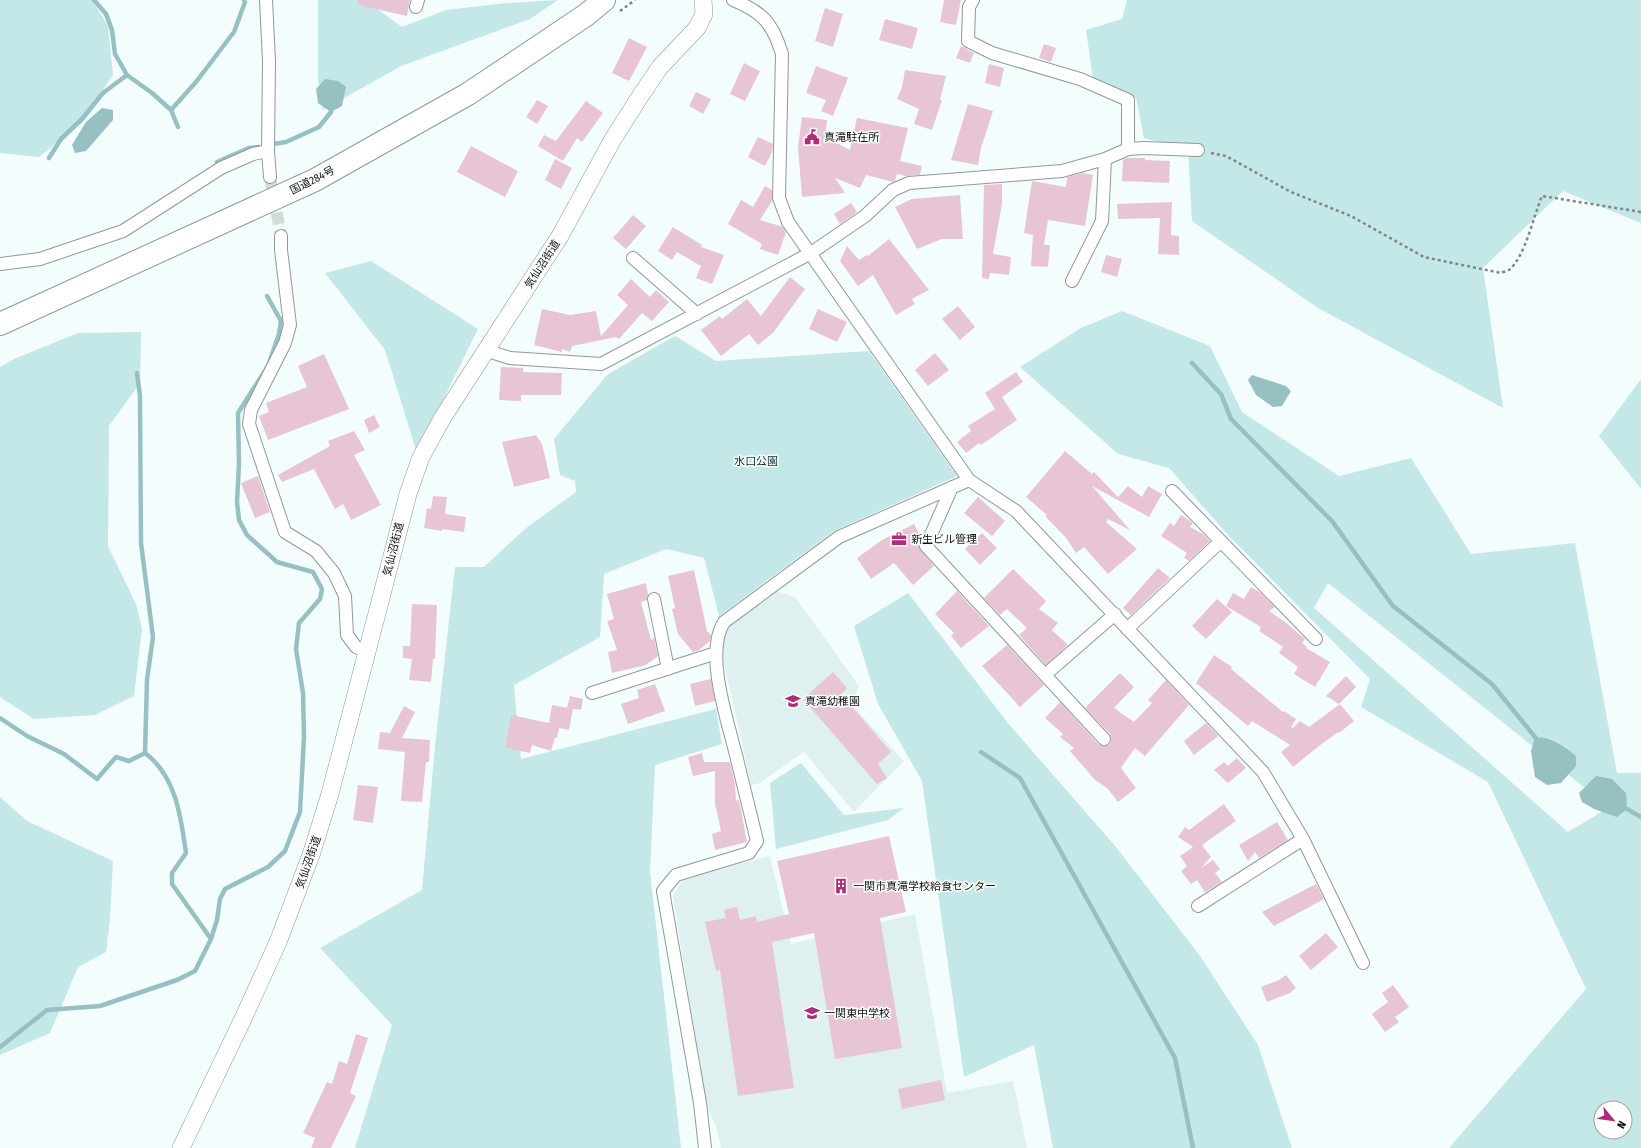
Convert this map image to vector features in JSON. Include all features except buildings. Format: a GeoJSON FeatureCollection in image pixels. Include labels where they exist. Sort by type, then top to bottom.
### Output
{"type":"FeatureCollection","features":[{"type":"Feature","properties":{"kind":"highway","name":"国道284号"},"geometry":{"type":"LineString","coordinates":[[0,324],[314,180],[468,94],[586,15],[604,0]]}},
{"type":"Feature","properties":{"kind":"street"},"geometry":{"type":"LineString","coordinates":[[266,0],[269,60],[268,150],[270,177]]}},
{"type":"Feature","properties":{"kind":"street","name":"気仙沼街道"},"geometry":{"type":"LineString","coordinates":[[181,1148],[275,949],[311,855],[330,794],[408,494],[422,457],[443,417],[560,236],[613,139],[656,72],[697,28],[704,14],[703,0]]}},
{"type":"Feature","properties":{"kind":"street"},"geometry":{"type":"LineString","coordinates":[[733,0],[750,7],[765,20],[776,34],[782,54],[779,198],[788,222],[969,480],[1016,511],[1263,772],[1303,839],[1363,963]]}},
{"type":"Feature","properties":{"kind":"street"},"geometry":{"type":"LineString","coordinates":[[973,0],[969,7],[968,41],[992,53],[1080,79],[1128,100],[1128,149]]}},
{"type":"Feature","properties":{"kind":"street"},"geometry":{"type":"LineString","coordinates":[[486,349],[510,358],[601,364],[811,253],[865,216],[893,190],[909,183],[1062,171],[1105,159],[1128,149],[1144,148],[1198,150]]}},
{"type":"Feature","properties":{"kind":"street"},"geometry":{"type":"LineString","coordinates":[[0,264],[40,259],[123,231],[221,168],[252,154],[268,150]]}},
{"type":"Feature","properties":{"kind":"street"},"geometry":{"type":"LineString","coordinates":[[1072,281],[1102,221],[1105,159]]}},
{"type":"Feature","properties":{"kind":"street"},"geometry":{"type":"LineString","coordinates":[[281,236],[281,250],[290,325],[285,343],[251,410],[249,424],[285,532],[316,551],[334,573],[345,596],[347,635],[356,647],[367,652]]}},
{"type":"Feature","properties":{"kind":"street"},"geometry":{"type":"LineString","coordinates":[[633,258],[696,314]]}},
{"type":"Feature","properties":{"kind":"street"},"geometry":{"type":"LineString","coordinates":[[705,1148],[700,1103],[663,892],[676,875],[749,853],[757,841],[719,688],[716,653],[719,630],[724,622],[839,537],[969,480]]}},
{"type":"Feature","properties":{"kind":"street"},"geometry":{"type":"LineString","coordinates":[[952,487],[926,546],[1104,739]]}},
{"type":"Feature","properties":{"kind":"street"},"geometry":{"type":"LineString","coordinates":[[1172,491],[1316,639]]}},
{"type":"Feature","properties":{"kind":"street"},"geometry":{"type":"LineString","coordinates":[[1128,629],[1221,541]]}},
{"type":"Feature","properties":{"kind":"street"},"geometry":{"type":"LineString","coordinates":[[654,599],[668,668]]}},
{"type":"Feature","properties":{"kind":"street"},"geometry":{"type":"LineString","coordinates":[[1045,675],[1114,614]]}},
{"type":"Feature","properties":{"kind":"street"},"geometry":{"type":"LineString","coordinates":[[592,693],[716,653]]}},
{"type":"Feature","properties":{"kind":"street"},"geometry":{"type":"LineString","coordinates":[[1198,906],[1303,839]]}},
{"type":"Feature","properties":{"kind":"path"},"geometry":{"type":"LineString","coordinates":[[1198,150],[1226,156],[1290,192],[1352,216],[1424,257],[1501,273],[1509,270],[1517,261],[1527,239],[1542,196],[1641,212]]}},
{"type":"Feature","properties":{"kind":"shaded area"},"geometry":{"type":"Polygon","coordinates":[[[325,79],[338,81],[346,87],[342,106],[331,112],[318,103],[316,89],[325,79]]]}},
{"type":"Feature","properties":{"kind":"shaded area"},"geometry":{"type":"Polygon","coordinates":[[[102,108],[113,110],[113,120],[86,151],[75,153],[72,145],[86,122],[102,108]]]}},
{"type":"Feature","properties":{"kind":"shaded area"},"geometry":{"type":"Polygon","coordinates":[[[1252,375],[1286,386],[1291,391],[1282,406],[1273,407],[1256,395],[1248,380],[1252,375]]]}},
{"type":"Feature","properties":{"kind":"shaded area","name":"真滝幼稚園"},"geometry":{"type":"Polygon","coordinates":[[[776,591],[795,597],[859,686],[852,705],[904,761],[854,812],[804,752],[760,783],[751,785],[720,648],[726,628],[776,591]]]}},
{"type":"Feature","properties":{"kind":"shaded area"},"geometry":{"type":"Polygon","coordinates":[[[1535,737],[1552,740],[1576,756],[1576,766],[1561,783],[1547,785],[1535,777],[1531,751],[1535,737]]]}},
{"type":"Feature","properties":{"kind":"shaded area"},"geometry":{"type":"Polygon","coordinates":[[[1596,776],[1612,779],[1626,793],[1627,809],[1617,817],[1594,809],[1582,802],[1579,793],[1596,776]]]}},
{"type":"Feature","properties":{"kind":"shaded area","name":"一関東中学校"},"geometry":{"type":"Polygon","coordinates":[[[770,856],[791,944],[915,914],[947,1093],[1013,1081],[1027,1148],[721,1148],[716,1125],[707,1109],[673,896],[683,879],[770,856]]]}},
{"type":"Feature","properties":{"kind":"green space"},"geometry":{"type":"Polygon","coordinates":[[[0,0],[92,0],[108,26],[113,75],[81,123],[39,157],[0,153],[0,0]]]}},
{"type":"Feature","properties":{"kind":"green space"},"geometry":{"type":"Polygon","coordinates":[[[318,0],[378,0],[376,8],[402,27],[446,10],[506,3],[558,0],[530,19],[401,66],[323,110],[318,78],[318,0]]]}},
{"type":"Feature","properties":{"kind":"green space"},"geometry":{"type":"Polygon","coordinates":[[[1127,0],[1641,0],[1641,223],[1563,191],[1483,268],[1503,408],[1318,308],[1192,221],[1188,150],[1144,138],[1136,98],[1093,78],[1086,30],[1122,19],[1127,0]]]}},
{"type":"Feature","properties":{"kind":"green space"},"geometry":{"type":"Polygon","coordinates":[[[371,261],[478,329],[417,453],[385,350],[325,273],[371,261]]]}},
{"type":"Feature","properties":{"kind":"green space"},"geometry":{"type":"Polygon","coordinates":[[[1122,311],[1210,346],[1242,412],[1339,476],[1411,458],[1471,554],[1575,543],[1617,773],[1641,773],[1641,1148],[1449,1148],[1586,989],[1488,782],[1361,707],[1370,679],[1229,536],[1169,468],[1118,454],[1020,367],[1081,328],[1122,311]],[[1328,583],[1314,608],[1568,832],[1609,807],[1328,583]]]}},
{"type":"Feature","properties":{"kind":"green space"},"geometry":{"type":"Polygon","coordinates":[[[141,332],[140,383],[109,426],[108,546],[136,604],[142,629],[134,696],[95,715],[34,719],[0,697],[0,367],[14,359],[78,333],[141,332]]]}},
{"type":"Feature","properties":{"kind":"green space","name":"水口公園"},"geometry":{"type":"Polygon","coordinates":[[[675,336],[716,361],[869,351],[957,476],[834,531],[719,616],[704,558],[666,549],[604,574],[600,637],[514,685],[521,759],[716,709],[722,744],[655,765],[650,871],[681,1148],[355,1148],[392,1025],[320,948],[422,890],[436,736],[455,567],[484,567],[526,528],[576,492],[575,481],[560,475],[554,439],[608,374],[675,336]]]}},
{"type":"Feature","properties":{"kind":"green space"},"geometry":{"type":"Polygon","coordinates":[[[1641,379],[1641,489],[1599,436],[1641,379]]]}},
{"type":"Feature","properties":{"kind":"green space"},"geometry":{"type":"Polygon","coordinates":[[[908,593],[1007,722],[1116,847],[1200,956],[1258,1045],[1292,1148],[1053,1148],[1034,1045],[964,1077],[922,781],[878,704],[854,626],[908,593]]]}},
{"type":"Feature","properties":{"kind":"green space"},"geometry":{"type":"Polygon","coordinates":[[[801,763],[844,815],[904,808],[888,820],[776,849],[770,783],[801,763]]]}},
{"type":"Feature","properties":{"kind":"green space"},"geometry":{"type":"Polygon","coordinates":[[[0,797],[27,821],[113,861],[110,919],[106,952],[78,967],[50,1033],[0,1055],[0,797]]]}},
{"type":"Feature","properties":{"kind":"waterway"},"geometry":{"type":"LineString","coordinates":[[94,0],[106,14],[112,30],[115,54],[127,75]]}},
{"type":"Feature","properties":{"kind":"waterway"},"geometry":{"type":"LineString","coordinates":[[171,110],[196,82],[234,32],[245,2],[244,0]]}},
{"type":"Feature","properties":{"kind":"waterway"},"geometry":{"type":"LineString","coordinates":[[49,158],[61,139],[82,119],[103,93],[127,75],[152,93],[171,110],[178,127]]}},
{"type":"Feature","properties":{"kind":"waterway"},"geometry":{"type":"LineString","coordinates":[[268,145],[286,142],[319,127],[331,112]]}},
{"type":"Feature","properties":{"kind":"waterway"},"geometry":{"type":"LineString","coordinates":[[217,162],[249,148],[259,147]]}},
{"type":"Feature","properties":{"kind":"waterway"},"geometry":{"type":"LineString","coordinates":[[0,1047],[47,1010],[100,1006],[177,980],[195,971],[211,939],[217,920],[220,899],[225,889],[268,867],[285,851],[300,812],[304,737],[303,693],[296,649],[299,623],[320,599],[322,589],[313,572],[277,562],[247,535],[239,520],[237,502],[239,464],[238,413],[268,366],[279,334],[281,321],[267,296]]}},
{"type":"Feature","properties":{"kind":"waterway"},"geometry":{"type":"LineString","coordinates":[[1192,363],[1221,394],[1231,419],[1332,521],[1393,606],[1492,684],[1535,737]]}},
{"type":"Feature","properties":{"kind":"waterway"},"geometry":{"type":"LineString","coordinates":[[137,373],[140,396],[141,543],[153,637],[147,680],[145,753]]}},
{"type":"Feature","properties":{"kind":"waterway"},"geometry":{"type":"LineString","coordinates":[[0,718],[27,736],[64,754],[97,779],[116,757],[129,761],[145,753],[155,762],[164,773],[175,798],[182,825],[186,853],[172,873],[172,884],[211,939]]}},
{"type":"Feature","properties":{"kind":"waterway"},"geometry":{"type":"LineString","coordinates":[[981,752],[1020,778],[1175,1058],[1193,1148]]}},
{"type":"Feature","properties":{"kind":"waterway"},"geometry":{"type":"LineString","coordinates":[[1627,809],[1641,817]]}},
{"type":"Feature","properties":{"kind":"tunnel"},"geometry":{"type":"LineString","coordinates":[[270,177],[281,236]]}},
{"type":"Feature","properties":{"kind":"place","name":"真滝駐在所"},"geometry":{"type":"Point","coordinates":[812,137]}},
{"type":"Feature","properties":{"kind":"place","name":"新生ビル管理"},"geometry":{"type":"Point","coordinates":[899,539]}},
{"type":"Feature","properties":{"kind":"place","name":"真滝幼稚園"},"geometry":{"type":"Point","coordinates":[793,701]}},
{"type":"Feature","properties":{"kind":"place","name":"一関市真滝学校給食センター"},"geometry":{"type":"Point","coordinates":[841,886]}},
{"type":"Feature","properties":{"kind":"place","name":"一関東中学校"},"geometry":{"type":"Point","coordinates":[812,1013]}}]}
